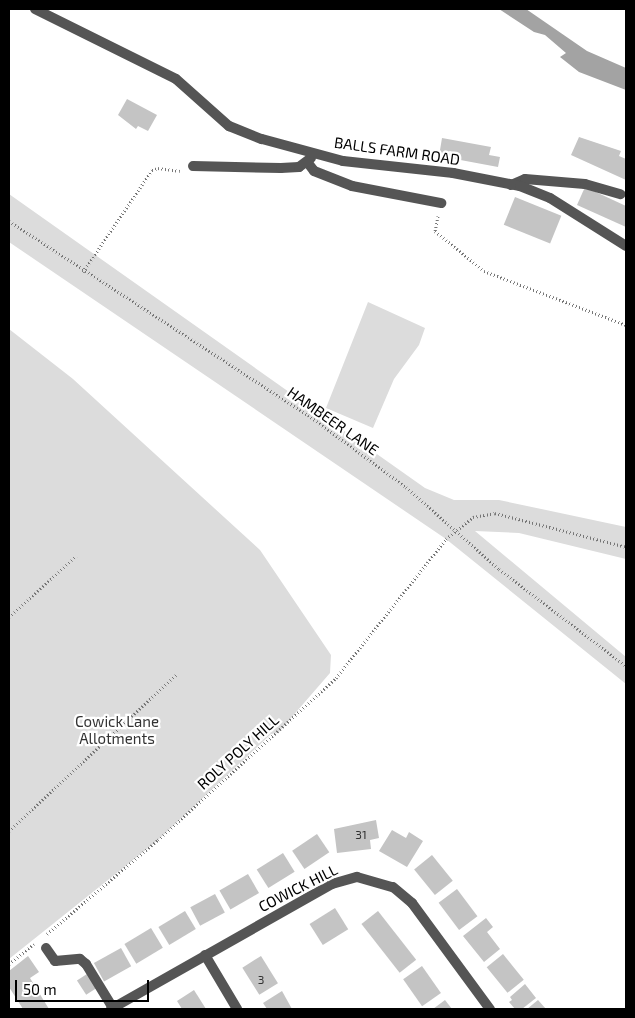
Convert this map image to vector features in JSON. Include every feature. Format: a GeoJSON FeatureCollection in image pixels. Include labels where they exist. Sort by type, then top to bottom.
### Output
{"type":"FeatureCollection","features":[{"type":"Feature","properties":{"kind":"street","name":"BALLS FARM ROAD"},"geometry":{"type":"LineString","coordinates":[[35,9],[176,78],[229,126],[342,161],[452,173],[511,185],[550,198],[626,246]]}},
{"type":"Feature","properties":{"kind":"street"},"geometry":{"type":"LineString","coordinates":[[193,166],[281,168],[308,163],[314,153]]}},
{"type":"Feature","properties":{"kind":"street"},"geometry":{"type":"LineString","coordinates":[[308,163],[314,170],[352,186],[441,203]]}},
{"type":"Feature","properties":{"kind":"street"},"geometry":{"type":"LineString","coordinates":[[511,185],[525,179],[585,184],[621,194]]}},
{"type":"Feature","properties":{"kind":"street","name":"COWICK HILL"},"geometry":{"type":"LineString","coordinates":[[112,1009],[332,884],[350,878],[366,878],[393,887],[412,903],[490,1009]]}},
{"type":"Feature","properties":{"kind":"street"},"geometry":{"type":"LineString","coordinates":[[41,945],[55,961],[80,959],[86,964],[112,1009]]}},
{"type":"Feature","properties":{"kind":"street"},"geometry":{"type":"LineString","coordinates":[[205,956],[237,1009]]}},
{"type":"Feature","properties":{"kind":"path"},"geometry":{"type":"LineString","coordinates":[[83,272],[152,170],[158,168],[185,172],[193,166]]}},
{"type":"Feature","properties":{"kind":"path"},"geometry":{"type":"LineString","coordinates":[[441,203],[435,231],[484,271],[626,325]]}},
{"type":"Feature","properties":{"kind":"path","name":"HAMBEER LANE"},"geometry":{"type":"LineString","coordinates":[[9,222],[83,272],[308,415],[406,487],[500,569],[626,666]]}},
{"type":"Feature","properties":{"kind":"path","name":"ROLY POLY HILL"},"geometry":{"type":"LineString","coordinates":[[44,937],[158,840],[336,678],[456,531],[473,516],[496,513],[626,547]]}},
{"type":"Feature","properties":{"kind":"path"},"geometry":{"type":"LineString","coordinates":[[9,617],[76,556]]}},
{"type":"Feature","properties":{"kind":"path"},"geometry":{"type":"LineString","coordinates":[[9,832],[177,674]]}},
{"type":"Feature","properties":{"kind":"path"},"geometry":{"type":"LineString","coordinates":[[9,964],[41,945]]}},
{"type":"Feature","properties":{"kind":"green space"},"geometry":{"type":"Polygon","coordinates":[[[9,194],[425,488],[454,500],[499,500],[626,527],[626,559],[519,533],[475,531],[626,657],[626,684],[446,539],[9,242],[9,194]]]}},
{"type":"Feature","properties":{"kind":"green space"},"geometry":{"type":"Polygon","coordinates":[[[368,302],[425,328],[419,345],[394,379],[373,428],[326,408],[368,302]]]}},
{"type":"Feature","properties":{"kind":"green space","name":"Cowick Lane Allotments"},"geometry":{"type":"Polygon","coordinates":[[[9,329],[73,379],[260,550],[331,655],[330,673],[278,733],[271,734],[158,840],[9,959],[9,329]]]}},
{"type":"Feature","properties":{"kind":"shaded area"},"geometry":{"type":"Polygon","coordinates":[[[499,9],[526,9],[587,51],[626,68],[626,90],[579,72],[560,57],[566,53],[545,35],[534,32],[499,9]]]}},
{"type":"Feature","properties":{"kind":"building"},"geometry":{"type":"Polygon","coordinates":[[[127,99],[157,115],[148,131],[138,126],[136,129],[118,115],[127,99]]]}},
{"type":"Feature","properties":{"kind":"building"},"geometry":{"type":"Polygon","coordinates":[[[579,137],[621,151],[619,156],[626,159],[626,180],[571,155],[579,137]]]}},
{"type":"Feature","properties":{"kind":"building"},"geometry":{"type":"Polygon","coordinates":[[[442,138],[491,147],[489,155],[500,157],[498,167],[439,156],[442,138]]]}},
{"type":"Feature","properties":{"kind":"building"},"geometry":{"type":"Polygon","coordinates":[[[585,187],[626,206],[626,227],[577,205],[585,187]]]}},
{"type":"Feature","properties":{"kind":"building"},"geometry":{"type":"Polygon","coordinates":[[[515,197],[561,216],[550,244],[504,225],[515,197]]]}},
{"type":"Feature","properties":{"kind":"building"},"geometry":{"type":"Polygon","coordinates":[[[376,820],[379,838],[370,840],[371,849],[337,853],[334,829],[376,820]]]}},
{"type":"Feature","properties":{"kind":"building"},"geometry":{"type":"Polygon","coordinates":[[[392,830],[406,838],[409,832],[423,841],[407,867],[379,851],[392,830]]]}},
{"type":"Feature","properties":{"kind":"building"},"geometry":{"type":"Polygon","coordinates":[[[317,834],[329,852],[304,869],[292,851],[317,834]]]}},
{"type":"Feature","properties":{"kind":"building"},"geometry":{"type":"Polygon","coordinates":[[[283,853],[295,872],[268,888],[257,869],[283,853]]]}},
{"type":"Feature","properties":{"kind":"building"},"geometry":{"type":"Polygon","coordinates":[[[432,855],[453,881],[435,895],[414,869],[432,855]]]}},
{"type":"Feature","properties":{"kind":"building"},"geometry":{"type":"Polygon","coordinates":[[[248,874],[259,893],[230,910],[219,890],[248,874]]]}},
{"type":"Feature","properties":{"kind":"building"},"geometry":{"type":"Polygon","coordinates":[[[457,889],[477,916],[459,930],[439,903],[457,889]]]}},
{"type":"Feature","properties":{"kind":"building"},"geometry":{"type":"Polygon","coordinates":[[[215,894],[225,913],[200,926],[190,907],[215,894]]]}},
{"type":"Feature","properties":{"kind":"building"},"geometry":{"type":"Polygon","coordinates":[[[335,908],[348,929],[323,945],[310,924],[335,908]]]}},
{"type":"Feature","properties":{"kind":"building"},"geometry":{"type":"Polygon","coordinates":[[[185,911],[196,929],[169,945],[158,927],[185,911]]]}},
{"type":"Feature","properties":{"kind":"building"},"geometry":{"type":"Polygon","coordinates":[[[378,911],[416,960],[400,973],[361,924],[378,911]]]}},
{"type":"Feature","properties":{"kind":"building"},"geometry":{"type":"Polygon","coordinates":[[[486,918],[493,927],[487,932],[500,949],[484,962],[463,936],[486,918]]]}},
{"type":"Feature","properties":{"kind":"building"},"geometry":{"type":"Polygon","coordinates":[[[151,928],[163,948],[136,964],[124,944],[151,928]]]}},
{"type":"Feature","properties":{"kind":"building"},"geometry":{"type":"Polygon","coordinates":[[[121,948],[131,966],[104,981],[94,963],[121,948]]]}},
{"type":"Feature","properties":{"kind":"building"},"geometry":{"type":"Polygon","coordinates":[[[503,954],[524,980],[507,993],[487,967],[503,954]]]}},
{"type":"Feature","properties":{"kind":"building"},"geometry":{"type":"Polygon","coordinates":[[[28,956],[39,972],[30,978],[49,1009],[23,1009],[9,987],[9,971],[28,956]]]}},
{"type":"Feature","properties":{"kind":"building"},"geometry":{"type":"Polygon","coordinates":[[[261,956],[278,983],[259,995],[242,968],[261,956]]]}},
{"type":"Feature","properties":{"kind":"building"},"geometry":{"type":"Polygon","coordinates":[[[422,966],[441,993],[422,1006],[403,979],[422,966]]]}},
{"type":"Feature","properties":{"kind":"building"},"geometry":{"type":"Polygon","coordinates":[[[87,974],[96,988],[86,995],[77,981],[87,974]]]}},
{"type":"Feature","properties":{"kind":"building"},"geometry":{"type":"Polygon","coordinates":[[[525,984],[536,998],[522,1009],[515,1009],[509,1002],[512,1000],[510,997],[525,984]]]}},
{"type":"Feature","properties":{"kind":"building"},"geometry":{"type":"Polygon","coordinates":[[[194,990],[206,1009],[182,1009],[177,1001],[194,990]]]}},
{"type":"Feature","properties":{"kind":"building"},"geometry":{"type":"Polygon","coordinates":[[[282,991],[292,1009],[267,1009],[263,1003],[282,991]]]}},
{"type":"Feature","properties":{"kind":"building"},"geometry":{"type":"Polygon","coordinates":[[[445,1000],[452,1009],[433,1009],[445,1000]]]}},
{"type":"Feature","properties":{"kind":"building"},"geometry":{"type":"Polygon","coordinates":[[[538,1000],[546,1009],[527,1009],[538,1000]]]}}]}
